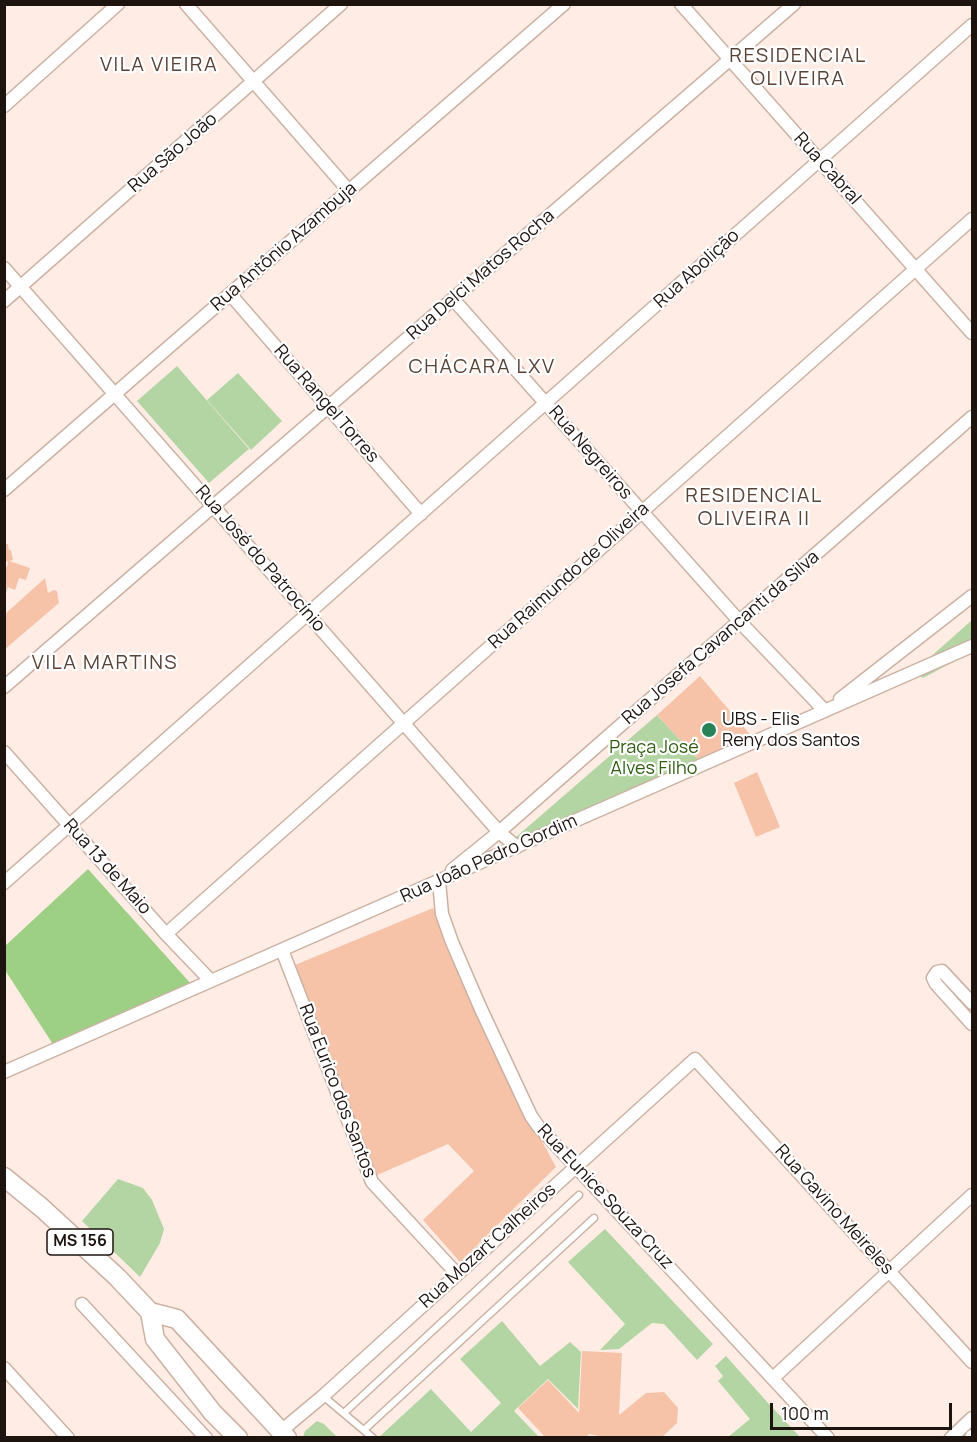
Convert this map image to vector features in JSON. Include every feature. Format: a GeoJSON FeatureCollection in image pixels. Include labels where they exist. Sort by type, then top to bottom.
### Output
{"type":"FeatureCollection","features":[{"type":"Feature","properties":{"kind":"main road","name":"MS 156"},"geometry":{"type":"LineString","coordinates":[[4,1177],[42,1208],[117,1277],[150,1312],[177,1319],[284,1434]]}},
{"type":"Feature","properties":{"kind":"main road"},"geometry":{"type":"LineString","coordinates":[[150,1312],[155,1340],[213,1413],[238,1437]]}},
{"type":"Feature","properties":{"kind":"main road"},"geometry":{"type":"LineString","coordinates":[[186,1378],[186,1371],[200,1359],[213,1359]]}},
{"type":"Feature","properties":{"kind":"street"},"geometry":{"type":"LineString","coordinates":[[4,106],[118,4]]}},
{"type":"Feature","properties":{"kind":"street"},"geometry":{"type":"LineString","coordinates":[[186,4],[350,191]]}},
{"type":"Feature","properties":{"kind":"street","name":"Rua São João"},"geometry":{"type":"LineString","coordinates":[[4,301],[341,4]]}},
{"type":"Feature","properties":{"kind":"street","name":"Rua Antônio Azambuja"},"geometry":{"type":"LineString","coordinates":[[4,490],[564,4]]}},
{"type":"Feature","properties":{"kind":"street","name":"Rua Cabral"},"geometry":{"type":"LineString","coordinates":[[681,4],[972,333]]}},
{"type":"Feature","properties":{"kind":"street","name":"Rua Delci Matos Rocha"},"geometry":{"type":"LineString","coordinates":[[4,687],[794,4]]}},
{"type":"Feature","properties":{"kind":"street","name":"Rua Abolição"},"geometry":{"type":"LineString","coordinates":[[4,883],[972,25]]}},
{"type":"Feature","properties":{"kind":"street","name":"Rua Raimundo de Oliveira"},"geometry":{"type":"LineString","coordinates":[[166,934],[972,219]]}},
{"type":"Feature","properties":{"kind":"street","name":"Rua José do Patrocínio"},"geometry":{"type":"LineString","coordinates":[[4,268],[499,832],[517,846]]}},
{"type":"Feature","properties":{"kind":"street","name":"Rua Rangel Torres"},"geometry":{"type":"LineString","coordinates":[[230,294],[421,514]]}},
{"type":"Feature","properties":{"kind":"street","name":"Rua Negreiros"},"geometry":{"type":"LineString","coordinates":[[453,298],[740,622],[825,711]]}},
{"type":"Feature","properties":{"kind":"street","name":"Rua Josefa Cavancanti da Silva"},"geometry":{"type":"LineString","coordinates":[[440,881],[740,622],[972,417]]}},
{"type":"Feature","properties":{"kind":"street"},"geometry":{"type":"LineString","coordinates":[[825,711],[972,596]]}},
{"type":"Feature","properties":{"kind":"street","name":"Rua João Pedro Gordim"},"geometry":{"type":"LineString","coordinates":[[4,1072],[972,646]]}},
{"type":"Feature","properties":{"kind":"street","name":"Rua 13 de Maio"},"geometry":{"type":"LineString","coordinates":[[4,752],[166,934],[211,981]]}},
{"type":"Feature","properties":{"kind":"street","name":"Rua Eunice Souza Cruz"},"geometry":{"type":"LineString","coordinates":[[440,881],[442,914],[452,942],[521,1095],[538,1126],[828,1437]]}},
{"type":"Feature","properties":{"kind":"street","name":"Rua Eurico dos Santos"},"geometry":{"type":"LineString","coordinates":[[282,950],[372,1182],[457,1274]]}},
{"type":"Feature","properties":{"kind":"street"},"geometry":{"type":"LineString","coordinates":[[972,1003],[942,971],[936,972],[933,978],[936,984],[972,1024]]}},
{"type":"Feature","properties":{"kind":"street","name":"Rua Mozart Calheiros"},"geometry":{"type":"LineString","coordinates":[[284,1434],[695,1059]]}},
{"type":"Feature","properties":{"kind":"street","name":"Rua Gavino Meireles"},"geometry":{"type":"LineString","coordinates":[[695,1059],[972,1362]]}},
{"type":"Feature","properties":{"kind":"street"},"geometry":{"type":"LineString","coordinates":[[773,1378],[972,1195]]}},
{"type":"Feature","properties":{"kind":"street"},"geometry":{"type":"LineString","coordinates":[[82,1304],[207,1437]]}},
{"type":"Feature","properties":{"kind":"street"},"geometry":{"type":"LineString","coordinates":[[4,1368],[68,1437]]}},
{"type":"Feature","properties":{"kind":"street"},"geometry":{"type":"LineString","coordinates":[[951,1437],[972,1418]]}},
{"type":"Feature","properties":{"kind":"lane"},"geometry":{"type":"LineString","coordinates":[[345,1412],[579,1195]]}},
{"type":"Feature","properties":{"kind":"lane"},"geometry":{"type":"LineString","coordinates":[[365,1429],[594,1218]]}},
{"type":"Feature","properties":{"kind":"lane"},"geometry":{"type":"LineString","coordinates":[[323,1396],[373,1437]]}},
{"type":"Feature","properties":{"kind":"green space"},"geometry":{"type":"Polygon","coordinates":[[[177,366],[249,449],[209,483],[137,401],[177,366]]]}},
{"type":"Feature","properties":{"kind":"green space"},"geometry":{"type":"Polygon","coordinates":[[[238,373],[282,421],[251,450],[207,400],[238,373]]]}},
{"type":"Feature","properties":{"kind":"green space"},"geometry":{"type":"Polygon","coordinates":[[[972,620],[972,652],[923,678],[916,673],[919,667],[972,620]]]}},
{"type":"Feature","properties":{"kind":"green space","name":"Praça José Alves Filho"},"geometry":{"type":"Polygon","coordinates":[[[657,715],[708,770],[526,849],[516,837],[657,715]]]}},
{"type":"Feature","properties":{"kind":"green space"},"geometry":{"type":"Polygon","coordinates":[[[88,869],[192,985],[56,1049],[5,970],[5,946],[88,869]]]}},
{"type":"Feature","properties":{"kind":"green space"},"geometry":{"type":"Polygon","coordinates":[[[118,1179],[143,1188],[152,1200],[164,1229],[160,1243],[140,1277],[82,1221],[118,1179]]]}},
{"type":"Feature","properties":{"kind":"green space"},"geometry":{"type":"Polygon","coordinates":[[[605,1229],[713,1344],[697,1360],[664,1324],[652,1323],[619,1349],[600,1350],[625,1324],[568,1262],[605,1229]]]}},
{"type":"Feature","properties":{"kind":"green space"},"geometry":{"type":"Polygon","coordinates":[[[502,1321],[540,1366],[570,1342],[581,1352],[578,1409],[548,1379],[514,1411],[539,1437],[379,1437],[431,1389],[471,1432],[501,1403],[460,1359],[502,1321]]]}},
{"type":"Feature","properties":{"kind":"green space"},"geometry":{"type":"Polygon","coordinates":[[[726,1356],[800,1437],[728,1437],[750,1419],[718,1381],[723,1376],[715,1366],[726,1356]]]}},
{"type":"Feature","properties":{"kind":"green space"},"geometry":{"type":"Polygon","coordinates":[[[317,1421],[324,1424],[337,1437],[303,1437],[305,1431],[317,1421]]]}},
{"type":"Feature","properties":{"kind":"building"},"geometry":{"type":"Polygon","coordinates":[[[4,544],[8,544],[11,550],[13,560],[9,561],[30,568],[26,580],[19,578],[15,590],[8,587],[5,595],[4,566],[7,567],[8,561],[4,563],[4,544]]]}},
{"type":"Feature","properties":{"kind":"building"},"geometry":{"type":"Polygon","coordinates":[[[45,578],[48,593],[57,591],[59,603],[4,650],[4,615],[45,578]]]}},
{"type":"Feature","properties":{"kind":"building","name":"UBS - Elis Reny dos Santos"},"geometry":{"type":"Polygon","coordinates":[[[700,676],[760,746],[708,770],[657,715],[700,676]]]}},
{"type":"Feature","properties":{"kind":"building"},"geometry":{"type":"Polygon","coordinates":[[[757,772],[780,827],[756,837],[734,783],[757,772]]]}},
{"type":"Feature","properties":{"kind":"building"},"geometry":{"type":"Polygon","coordinates":[[[433,908],[528,1116],[556,1167],[460,1262],[423,1220],[474,1171],[448,1144],[375,1176],[295,965],[433,908]]]}},
{"type":"Feature","properties":{"kind":"building"},"geometry":{"type":"Polygon","coordinates":[[[582,1351],[622,1353],[619,1415],[646,1393],[664,1392],[678,1408],[677,1423],[661,1438],[610,1438],[589,1434],[585,1438],[546,1438],[518,1408],[548,1380],[579,1413],[582,1351]]]}},
{"type":"Feature","properties":{"kind":"place","name":"UBS - Elis Reny dos Santos"},"geometry":{"type":"Point","coordinates":[709,730]}},
{"type":"Feature","properties":{"kind":"district","name":"VILA VIEIRA"},"geometry":{"type":"Point","coordinates":[159,65]}},
{"type":"Feature","properties":{"kind":"district","name":"RESIDENCIAL OLIVEIRA"},"geometry":{"type":"Point","coordinates":[798,68]}},
{"type":"Feature","properties":{"kind":"district","name":"CHÁCARA LXV"},"geometry":{"type":"Point","coordinates":[482,367]}},
{"type":"Feature","properties":{"kind":"district","name":"RESIDENCIAL OLIVEIRA II"},"geometry":{"type":"Point","coordinates":[754,508]}},
{"type":"Feature","properties":{"kind":"district","name":"VILA MARTINS"},"geometry":{"type":"Point","coordinates":[105,663]}}]}
